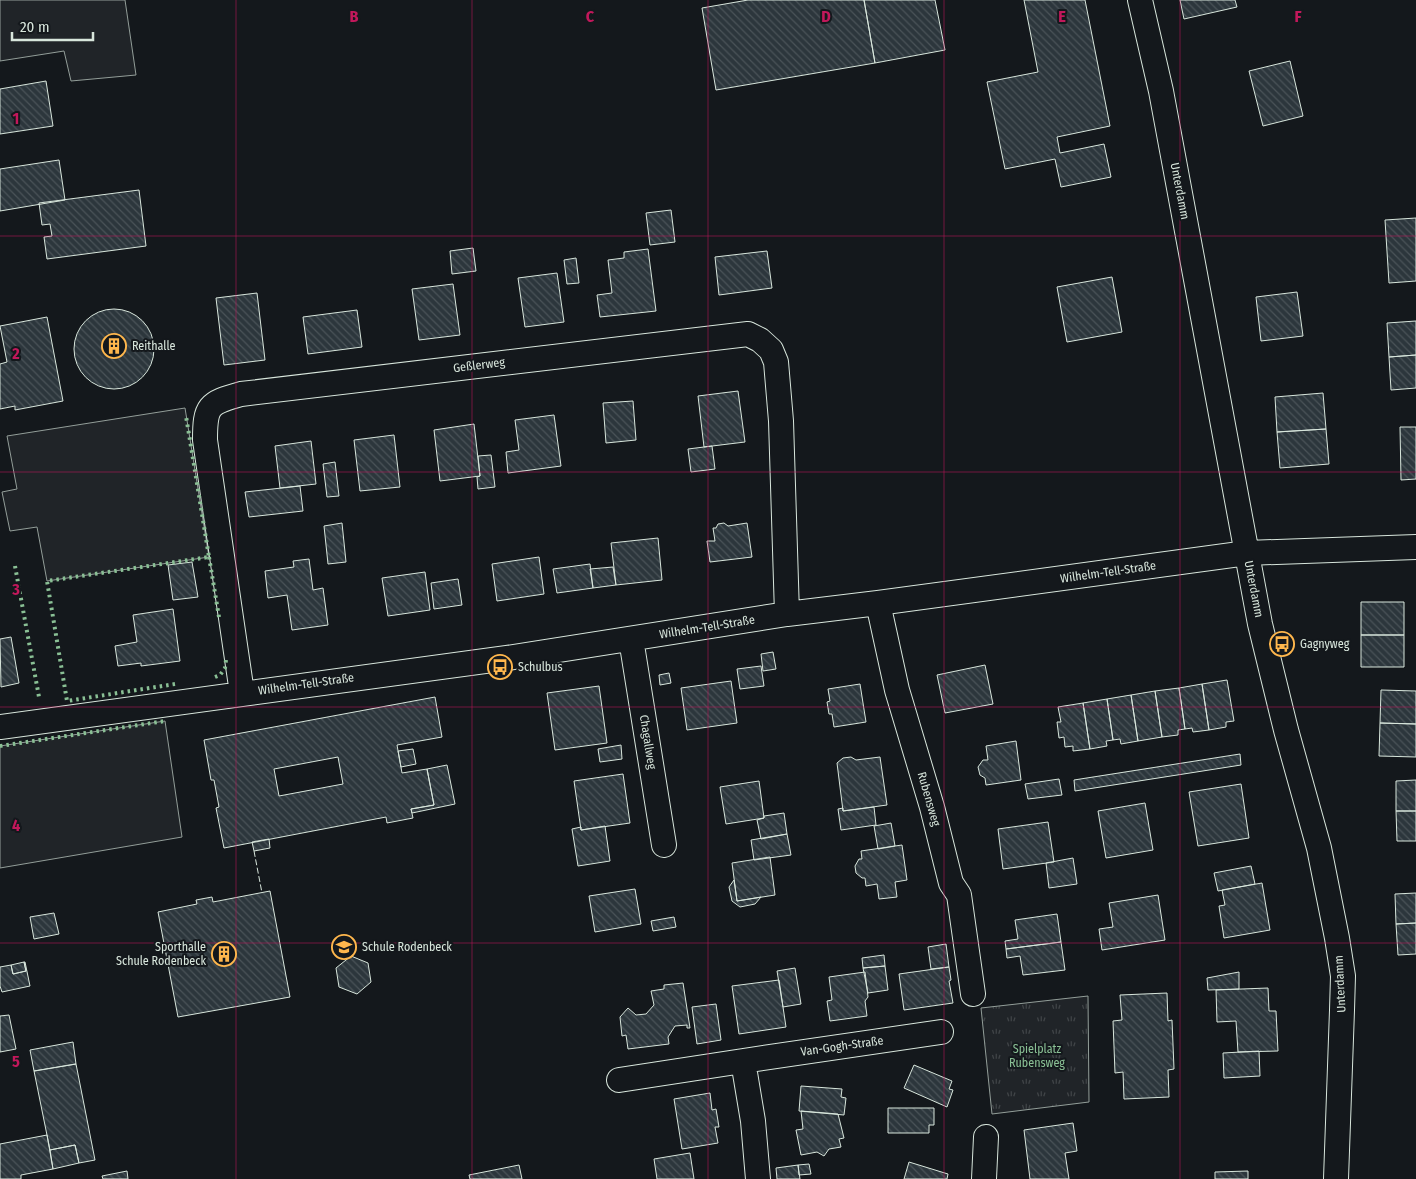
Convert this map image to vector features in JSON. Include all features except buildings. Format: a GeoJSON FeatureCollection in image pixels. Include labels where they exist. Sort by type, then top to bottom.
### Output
{"type":"FeatureCollection","features":[{"type":"Feature","properties":{"kind":"street","name":"Unterdamm"},"geometry":{"type":"LineString","coordinates":[[1140,0],[1161,91],[1260,624],[1318,848],[1337,938],[1342,976],[1342,1010],[1336,1179]]}},
{"type":"Feature","properties":{"kind":"street","name":"Geßlerweg"},"geometry":{"type":"LineString","coordinates":[[242,693],[205,440],[205,422],[210,408],[218,400],[241,394],[748,334],[760,340],[770,350],[776,362],[782,421],[787,614]]}},
{"type":"Feature","properties":{"kind":"street","name":"Wilhelm-Tell-Straße"},"geometry":{"type":"LineString","coordinates":[[0,726],[631,639],[787,614],[1247,553],[1416,548]]}},
{"type":"Feature","properties":{"kind":"street","name":"Rubensweg"},"geometry":{"type":"LineString","coordinates":[[878,603],[897,690],[932,806],[951,883],[960,895],[973,994]]}},
{"type":"Feature","properties":{"kind":"street","name":"Chagallweg"},"geometry":{"type":"LineString","coordinates":[[631,639],[664,845]]}},
{"type":"Feature","properties":{"kind":"street","name":"Van-Gogh-Straße"},"geometry":{"type":"LineString","coordinates":[[619,1080],[941,1032]]}},
{"type":"Feature","properties":{"kind":"street"},"geometry":{"type":"LineString","coordinates":[[742,1061],[753,1121],[758,1179]]}},
{"type":"Feature","properties":{"kind":"street"},"geometry":{"type":"LineString","coordinates":[[984,1179],[986,1137]]}},
{"type":"Feature","properties":{"kind":"green space"},"geometry":{"type":"Polygon","coordinates":[[[0,0],[125,0],[136,75],[71,81],[64,51],[0,61],[0,0]]]}},
{"type":"Feature","properties":{"kind":"green space"},"geometry":{"type":"Polygon","coordinates":[[[185,408],[209,557],[47,581],[37,527],[10,531],[2,492],[17,489],[7,436],[185,408]]]}},
{"type":"Feature","properties":{"kind":"green space"},"geometry":{"type":"Polygon","coordinates":[[[165,721],[182,837],[0,868],[0,746],[165,721]]]}},
{"type":"Feature","properties":{"kind":"green space","name":"Spielplatz Rubensweg"},"geometry":{"type":"Polygon","coordinates":[[[1088,996],[1089,1102],[992,1114],[981,1008],[1088,996]]]}},
{"type":"Feature","properties":{"kind":"hedge"},"geometry":{"type":"LineString","coordinates":[[175,684],[67,701],[47,581],[209,557],[186,416]]}},
{"type":"Feature","properties":{"kind":"hedge"},"geometry":{"type":"LineString","coordinates":[[209,557],[219,617]]}},
{"type":"Feature","properties":{"kind":"hedge"},"geometry":{"type":"LineString","coordinates":[[15,566],[39,697]]}},
{"type":"Feature","properties":{"kind":"hedge"},"geometry":{"type":"LineString","coordinates":[[215,677],[220,675],[225,668],[226,660]]}},
{"type":"Feature","properties":{"kind":"hedge"},"geometry":{"type":"LineString","coordinates":[[0,746],[165,721]]}},
{"type":"Feature","properties":{"kind":"fence"},"geometry":{"type":"LineString","coordinates":[[254,851],[262,893]]}},
{"type":"Feature","properties":{"kind":"place","name":"Reithalle"},"geometry":{"type":"Point","coordinates":[114,346]}},
{"type":"Feature","properties":{"kind":"place","name":"Gagnyweg"},"geometry":{"type":"Point","coordinates":[1282,644]}},
{"type":"Feature","properties":{"kind":"place","name":"Schulbus"},"geometry":{"type":"Point","coordinates":[500,667]}},
{"type":"Feature","properties":{"kind":"place","name":"Schule Rodenbeck"},"geometry":{"type":"Point","coordinates":[344,947]}},
{"type":"Feature","properties":{"kind":"place","name":"Sporthalle Schule Rodenbeck"},"geometry":{"type":"Point","coordinates":[224,954]}}]}
